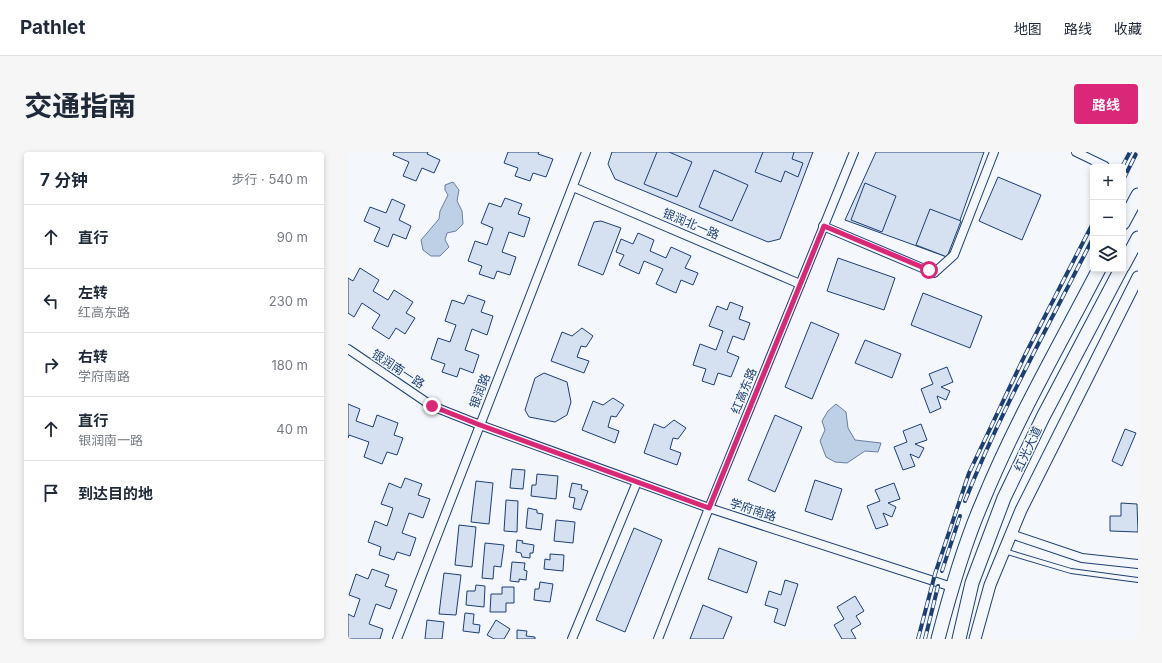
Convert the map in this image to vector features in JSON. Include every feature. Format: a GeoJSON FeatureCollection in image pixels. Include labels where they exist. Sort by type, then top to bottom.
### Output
{"type":"FeatureCollection","features":[{"type":"Feature","properties":{"kind":"highway"},"geometry":{"type":"LineString","coordinates":[[1126,217],[1138,195]]}},
{"type":"Feature","properties":{"kind":"highway"},"geometry":{"type":"LineString","coordinates":[[1126,260],[1138,238]]}},
{"type":"Feature","properties":{"kind":"highway","name":"红光大道"},"geometry":{"type":"LineString","coordinates":[[938,639],[952,587],[981,503],[1016,428],[1097,272]]}},
{"type":"Feature","properties":{"kind":"highway","name":"红光大道"},"geometry":{"type":"LineString","coordinates":[[959,639],[972,583],[1004,498],[1043,417],[1119,272]]}},
{"type":"Feature","properties":{"kind":"main road"},"geometry":{"type":"LineString","coordinates":[[975,639],[990,585],[1021,510],[1138,277]]}},
{"type":"Feature","properties":{"kind":"street","name":"银润路"},"geometry":{"type":"LineString","coordinates":[[397,639],[586,152]]}},
{"type":"Feature","properties":{"kind":"street","name":"红高东路"},"geometry":{"type":"LineString","coordinates":[[658,639],[709,508],[854,152]]}},
{"type":"Feature","properties":{"kind":"street"},"geometry":{"type":"LineString","coordinates":[[824,226],[934,273],[954,255],[994,152]]}},
{"type":"Feature","properties":{"kind":"street"},"geometry":{"type":"LineString","coordinates":[[1076,152],[1101,164]]}},
{"type":"Feature","properties":{"kind":"street","name":"银润北一路"},"geometry":{"type":"LineString","coordinates":[[573,187],[800,284]]}},
{"type":"Feature","properties":{"kind":"street","name":"银润南一路"},"geometry":{"type":"LineString","coordinates":[[348,349],[432,406],[480,425]]}},
{"type":"Feature","properties":{"kind":"street","name":"学府南路"},"geometry":{"type":"LineString","coordinates":[[480,425],[709,508],[952,587]]}},
{"type":"Feature","properties":{"kind":"street"},"geometry":{"type":"LineString","coordinates":[[572,639],[637,482]]}},
{"type":"Feature","properties":{"kind":"street"},"geometry":{"type":"LineString","coordinates":[[1011,534],[1082,558],[1138,564]]}},
{"type":"Feature","properties":{"kind":"lane"},"geometry":{"type":"LineString","coordinates":[[1004,551],[1071,571],[1138,580]]}},
{"type":"Feature","properties":{"kind":"water"},"geometry":{"type":"Polygon","coordinates":[[[453,182],[459,190],[457,201],[462,211],[463,224],[456,231],[447,233],[445,240],[449,247],[440,256],[431,256],[423,250],[421,240],[439,219],[440,211],[448,195],[445,190],[445,185],[453,182]]]}},
{"type":"Feature","properties":{"kind":"water"},"geometry":{"type":"Polygon","coordinates":[[[836,404],[846,412],[848,428],[855,440],[881,443],[878,452],[865,451],[847,463],[835,462],[826,457],[820,441],[825,430],[822,421],[828,411],[836,404]]]}},
{"type":"Feature","properties":{"kind":"building"},"geometry":{"type":"Polygon","coordinates":[[[394,152],[428,152],[427,154],[440,160],[434,173],[422,168],[416,181],[403,176],[409,162],[393,155],[394,152]]]}},
{"type":"Feature","properties":{"kind":"building"},"geometry":{"type":"Polygon","coordinates":[[[508,152],[539,152],[538,154],[553,159],[546,177],[533,173],[530,181],[515,176],[518,168],[504,163],[508,152]]]}},
{"type":"Feature","properties":{"kind":"building"},"geometry":{"type":"Polygon","coordinates":[[[612,152],[813,152],[780,239],[768,242],[615,179],[608,164],[612,152]]]}},
{"type":"Feature","properties":{"kind":"building"},"geometry":{"type":"Polygon","coordinates":[[[657,152],[669,152],[692,162],[677,197],[644,184],[657,152]]]}},
{"type":"Feature","properties":{"kind":"building"},"geometry":{"type":"Polygon","coordinates":[[[763,152],[794,152],[792,159],[803,163],[798,177],[785,171],[781,182],[755,172],[763,152]]]}},
{"type":"Feature","properties":{"kind":"building"},"geometry":{"type":"Polygon","coordinates":[[[876,152],[984,152],[947,257],[845,220],[876,152]]]}},
{"type":"Feature","properties":{"kind":"building"},"geometry":{"type":"Polygon","coordinates":[[[714,170],[748,185],[732,221],[699,207],[714,170]]]}},
{"type":"Feature","properties":{"kind":"building"},"geometry":{"type":"Polygon","coordinates":[[[998,177],[1041,195],[1022,240],[979,221],[998,177]]]}},
{"type":"Feature","properties":{"kind":"building"},"geometry":{"type":"Polygon","coordinates":[[[865,183],[896,196],[882,232],[851,220],[865,183]]]}},
{"type":"Feature","properties":{"kind":"building"},"geometry":{"type":"Polygon","coordinates":[[[505,198],[522,204],[518,214],[530,218],[524,237],[509,232],[502,252],[516,257],[510,275],[497,271],[494,279],[479,274],[482,266],[468,261],[475,241],[487,245],[493,228],[481,223],[489,203],[501,207],[505,198]]]}},
{"type":"Feature","properties":{"kind":"building"},"geometry":{"type":"Polygon","coordinates":[[[392,199],[405,205],[399,220],[411,226],[406,239],[393,234],[388,247],[374,241],[380,228],[364,221],[370,207],[386,213],[392,199]]]}},
{"type":"Feature","properties":{"kind":"building"},"geometry":{"type":"Polygon","coordinates":[[[930,209],[961,221],[947,257],[916,245],[930,209]]]}},
{"type":"Feature","properties":{"kind":"building"},"geometry":{"type":"Polygon","coordinates":[[[601,221],[621,228],[603,275],[578,265],[594,222],[601,221]]]}},
{"type":"Feature","properties":{"kind":"building"},"geometry":{"type":"Polygon","coordinates":[[[638,233],[654,240],[650,251],[666,258],[671,247],[691,256],[685,268],[698,273],[693,285],[681,280],[676,293],[656,284],[663,269],[644,261],[639,274],[619,265],[624,255],[616,252],[621,239],[633,244],[638,233]]]}},
{"type":"Feature","properties":{"kind":"building"},"geometry":{"type":"Polygon","coordinates":[[[838,258],[895,278],[884,310],[827,291],[838,258]]]}},
{"type":"Feature","properties":{"kind":"building"},"geometry":{"type":"Polygon","coordinates":[[[360,268],[379,280],[373,291],[388,300],[394,290],[413,302],[406,313],[415,318],[405,334],[396,328],[389,339],[372,328],[380,315],[362,303],[354,317],[348,313],[348,278],[353,281],[360,268]]]}},
{"type":"Feature","properties":{"kind":"building"},"geometry":{"type":"Polygon","coordinates":[[[923,293],[982,316],[970,348],[911,325],[923,293]]]}},
{"type":"Feature","properties":{"kind":"building"},"geometry":{"type":"Polygon","coordinates":[[[468,295],[485,301],[481,312],[493,316],[487,335],[472,329],[465,350],[479,355],[473,373],[460,368],[457,377],[442,372],[445,364],[431,359],[438,338],[450,342],[456,325],[445,321],[452,300],[464,304],[468,295]]]}},
{"type":"Feature","properties":{"kind":"building"},"geometry":{"type":"Polygon","coordinates":[[[730,302],[743,307],[739,319],[750,323],[744,340],[733,336],[727,352],[739,357],[731,377],[718,373],[714,385],[702,381],[706,369],[693,365],[700,344],[716,350],[723,331],[709,326],[717,306],[727,310],[730,302]]]}},
{"type":"Feature","properties":{"kind":"building"},"geometry":{"type":"Polygon","coordinates":[[[811,322],[839,334],[812,399],[785,387],[811,322]]]}},
{"type":"Feature","properties":{"kind":"building"},"geometry":{"type":"Polygon","coordinates":[[[582,328],[593,336],[586,347],[581,346],[577,357],[589,361],[584,373],[551,361],[562,332],[572,336],[582,328]]]}},
{"type":"Feature","properties":{"kind":"building"},"geometry":{"type":"Polygon","coordinates":[[[865,340],[901,354],[892,378],[855,363],[865,340]]]}},
{"type":"Feature","properties":{"kind":"building"},"geometry":{"type":"Polygon","coordinates":[[[947,367],[953,382],[941,387],[950,391],[946,400],[937,396],[941,408],[930,413],[921,389],[933,384],[929,374],[947,367]]]}},
{"type":"Feature","properties":{"kind":"building"},"geometry":{"type":"Polygon","coordinates":[[[544,373],[567,382],[571,402],[567,415],[555,422],[529,417],[525,410],[535,378],[544,373]]]}},
{"type":"Feature","properties":{"kind":"building"},"geometry":{"type":"Polygon","coordinates":[[[613,398],[624,405],[616,417],[611,416],[608,427],[619,431],[615,443],[582,430],[593,401],[603,405],[613,398]]]}},
{"type":"Feature","properties":{"kind":"building"},"geometry":{"type":"Polygon","coordinates":[[[348,404],[360,409],[356,421],[373,427],[377,415],[398,423],[394,435],[403,438],[397,455],[387,452],[382,464],[364,457],[369,442],[349,435],[348,438],[348,404]]]}},
{"type":"Feature","properties":{"kind":"building"},"geometry":{"type":"Polygon","coordinates":[[[775,415],[802,427],[775,492],[748,480],[775,415]]]}},
{"type":"Feature","properties":{"kind":"building"},"geometry":{"type":"Polygon","coordinates":[[[674,420],[686,428],[678,439],[673,438],[670,449],[681,453],[677,465],[644,453],[654,424],[664,428],[674,420]]]}},
{"type":"Feature","properties":{"kind":"building"},"geometry":{"type":"Polygon","coordinates":[[[921,424],[927,440],[915,444],[924,448],[919,458],[910,454],[915,466],[903,470],[894,447],[907,442],[903,431],[921,424]]]}},
{"type":"Feature","properties":{"kind":"building"},"geometry":{"type":"Polygon","coordinates":[[[1125,429],[1136,433],[1122,466],[1112,461],[1125,429]]]}},
{"type":"Feature","properties":{"kind":"building"},"geometry":{"type":"Polygon","coordinates":[[[512,469],[525,470],[523,489],[510,488],[512,469]]]}},
{"type":"Feature","properties":{"kind":"building"},"geometry":{"type":"Polygon","coordinates":[[[537,474],[558,476],[556,499],[531,496],[532,485],[536,485],[537,474]]]}},
{"type":"Feature","properties":{"kind":"building"},"geometry":{"type":"Polygon","coordinates":[[[405,478],[422,484],[418,495],[430,499],[423,518],[409,513],[402,533],[416,538],[410,556],[397,552],[394,560],[379,555],[381,547],[368,542],[375,521],[387,526],[393,508],[381,504],[389,483],[401,488],[405,478]]]}},
{"type":"Feature","properties":{"kind":"building"},"geometry":{"type":"Polygon","coordinates":[[[815,480],[842,489],[832,520],[805,511],[815,480]]]}},
{"type":"Feature","properties":{"kind":"building"},"geometry":{"type":"Polygon","coordinates":[[[476,481],[493,483],[489,524],[471,522],[476,481]]]}},
{"type":"Feature","properties":{"kind":"building"},"geometry":{"type":"Polygon","coordinates":[[[572,483],[582,485],[581,489],[588,491],[581,510],[573,508],[575,498],[569,497],[572,483]]]}},
{"type":"Feature","properties":{"kind":"building"},"geometry":{"type":"Polygon","coordinates":[[[894,483],[900,499],[888,503],[896,507],[892,517],[883,513],[888,525],[876,529],[867,506],[880,501],[875,490],[894,483]]]}},
{"type":"Feature","properties":{"kind":"building"},"geometry":{"type":"Polygon","coordinates":[[[506,500],[518,501],[517,532],[504,531],[506,500]]]}},
{"type":"Feature","properties":{"kind":"building"},"geometry":{"type":"Polygon","coordinates":[[[1121,503],[1137,504],[1138,532],[1110,531],[1110,516],[1121,516],[1121,503]]]}},
{"type":"Feature","properties":{"kind":"building"},"geometry":{"type":"Polygon","coordinates":[[[528,508],[537,510],[537,513],[543,514],[541,530],[526,528],[528,508]]]}},
{"type":"Feature","properties":{"kind":"building"},"geometry":{"type":"Polygon","coordinates":[[[556,520],[575,522],[573,543],[554,541],[556,520]]]}},
{"type":"Feature","properties":{"kind":"building"},"geometry":{"type":"Polygon","coordinates":[[[459,525],[476,527],[472,567],[455,565],[459,525]]]}},
{"type":"Feature","properties":{"kind":"building"},"geometry":{"type":"Polygon","coordinates":[[[634,528],[662,540],[625,632],[596,620],[634,528]]]}},
{"type":"Feature","properties":{"kind":"building"},"geometry":{"type":"Polygon","coordinates":[[[517,540],[523,541],[522,543],[534,545],[533,553],[530,553],[530,558],[522,557],[521,553],[516,552],[517,540]]]}},
{"type":"Feature","properties":{"kind":"building"},"geometry":{"type":"Polygon","coordinates":[[[485,543],[504,545],[501,567],[494,566],[493,579],[482,578],[485,543]]]}},
{"type":"Feature","properties":{"kind":"building"},"geometry":{"type":"Polygon","coordinates":[[[719,548],[757,562],[747,593],[708,579],[719,548]]]}},
{"type":"Feature","properties":{"kind":"building"},"geometry":{"type":"Polygon","coordinates":[[[550,554],[564,555],[563,571],[544,569],[545,559],[550,560],[550,554]]]}},
{"type":"Feature","properties":{"kind":"building"},"geometry":{"type":"Polygon","coordinates":[[[512,562],[525,563],[524,570],[527,571],[526,580],[519,579],[519,582],[510,581],[512,562]]]}},
{"type":"Feature","properties":{"kind":"building"},"geometry":{"type":"Polygon","coordinates":[[[372,569],[389,575],[385,586],[397,590],[390,609],[376,604],[369,624],[383,629],[380,639],[348,639],[348,614],[354,617],[360,599],[349,595],[356,574],[368,579],[372,569]]]}},
{"type":"Feature","properties":{"kind":"building"},"geometry":{"type":"Polygon","coordinates":[[[444,573],[461,575],[456,615],[439,614],[444,573]]]}},
{"type":"Feature","properties":{"kind":"building"},"geometry":{"type":"Polygon","coordinates":[[[785,580],[798,584],[785,626],[774,622],[778,609],[765,605],[769,591],[781,595],[785,580]]]}},
{"type":"Feature","properties":{"kind":"building"},"geometry":{"type":"Polygon","coordinates":[[[540,582],[553,584],[550,602],[534,600],[535,589],[539,589],[540,582]]]}},
{"type":"Feature","properties":{"kind":"building"},"geometry":{"type":"Polygon","coordinates":[[[476,585],[485,586],[484,607],[466,605],[467,591],[475,591],[476,585]]]}},
{"type":"Feature","properties":{"kind":"building"},"geometry":{"type":"Polygon","coordinates":[[[502,587],[514,587],[514,603],[506,603],[506,612],[490,612],[491,594],[502,594],[502,587]]]}},
{"type":"Feature","properties":{"kind":"building"},"geometry":{"type":"Polygon","coordinates":[[[855,596],[864,611],[856,616],[861,624],[851,630],[856,639],[842,639],[834,625],[844,619],[837,607],[855,596]]]}},
{"type":"Feature","properties":{"kind":"building"},"geometry":{"type":"Polygon","coordinates":[[[703,605],[732,617],[723,639],[690,639],[703,605]]]}},
{"type":"Feature","properties":{"kind":"building"},"geometry":{"type":"Polygon","coordinates":[[[465,613],[474,614],[473,624],[480,625],[479,633],[463,631],[465,613]]]}},
{"type":"Feature","properties":{"kind":"building"},"geometry":{"type":"Polygon","coordinates":[[[427,620],[444,622],[442,639],[425,639],[427,620]]]}},
{"type":"Feature","properties":{"kind":"building"},"geometry":{"type":"Polygon","coordinates":[[[496,620],[510,629],[504,639],[494,639],[487,635],[496,620]]]}},
{"type":"Feature","properties":{"kind":"building"},"geometry":{"type":"Polygon","coordinates":[[[517,630],[527,631],[526,636],[535,637],[535,639],[517,639],[517,630]]]}},
{"type":"Feature","properties":{"kind":"railway"},"geometry":{"type":"LineString","coordinates":[[1124,164],[1130,152]]}},
{"type":"Feature","properties":{"kind":"railway"},"geometry":{"type":"LineString","coordinates":[[1126,174],[1137,152]]}},
{"type":"Feature","properties":{"kind":"railway"},"geometry":{"type":"LineString","coordinates":[[918,639],[935,574],[969,473],[1025,355],[1090,229]]}},
{"type":"Feature","properties":{"kind":"railway"},"geometry":{"type":"LineString","coordinates":[[965,501],[994,434],[1026,368],[1090,244]]}},
{"type":"Feature","properties":{"kind":"railway"},"geometry":{"type":"LineString","coordinates":[[942,571],[960,516]]}},
{"type":"Feature","properties":{"kind":"railway"},"geometry":{"type":"LineString","coordinates":[[925,639],[938,586]]}},
{"type":"Feature","properties":{"kind":"route"},"geometry":{"type":"LineString","coordinates":[[432,406],[480,425],[709,508],[824,226],[929,270]]}}]}
